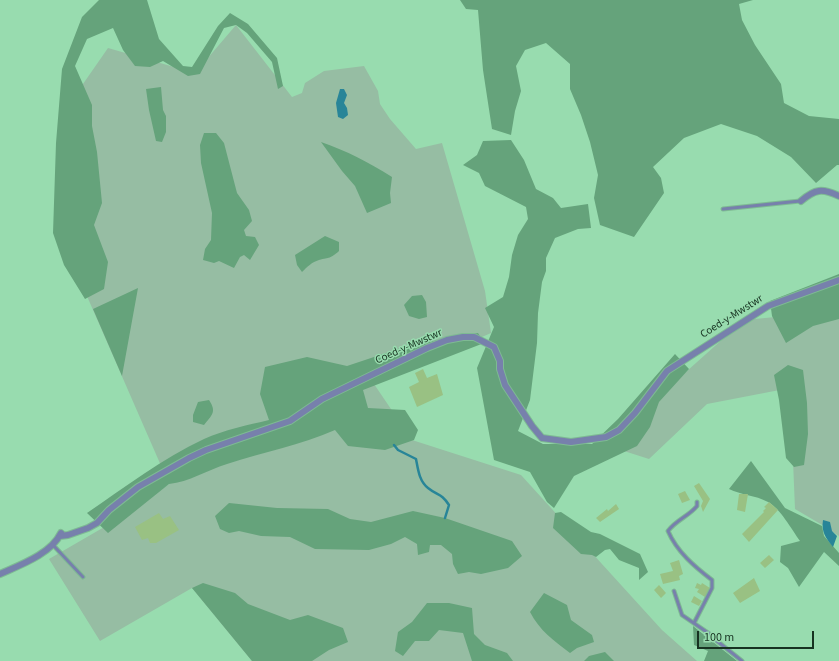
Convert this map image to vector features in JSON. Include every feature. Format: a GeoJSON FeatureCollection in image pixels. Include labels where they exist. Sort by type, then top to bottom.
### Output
{"type":"FeatureCollection","features":[{"type":"Feature","properties":{"kind":"street"},"geometry":{"type":"LineString","coordinates":[[800,201],[810,193],[818,190],[830,192],[839,196]]}},
{"type":"Feature","properties":{"kind":"street","name":"Coed-y-Mwstwr"},"geometry":{"type":"LineString","coordinates":[[53,544],[61,534],[68,535],[88,528],[138,487],[189,458],[206,450],[290,421],[322,399],[427,348],[447,340],[462,337],[474,337],[494,347],[500,361],[500,370],[505,385],[532,426],[542,438],[571,442],[606,437],[619,430],[635,413],[667,371],[768,306],[839,280]]}},
{"type":"Feature","properties":{"kind":"street"},"geometry":{"type":"LineString","coordinates":[[0,574],[46,552],[53,544]]}},
{"type":"Feature","properties":{"kind":"lane"},"geometry":{"type":"LineString","coordinates":[[723,209],[800,201]]}},
{"type":"Feature","properties":{"kind":"lane"},"geometry":{"type":"LineString","coordinates":[[694,624],[712,588],[712,580],[683,555],[672,542],[668,531],[672,525],[693,511],[697,506],[697,502]]}},
{"type":"Feature","properties":{"kind":"lane"},"geometry":{"type":"LineString","coordinates":[[53,544],[83,576]]}},
{"type":"Feature","properties":{"kind":"lane"},"geometry":{"type":"LineString","coordinates":[[674,592],[682,615],[714,637],[742,661]]}},
{"type":"Feature","properties":{"kind":"green space"},"geometry":{"type":"Polygon","coordinates":[[[99,0],[147,0],[159,39],[183,66],[192,67],[218,26],[230,13],[248,24],[277,58],[283,86],[278,89],[272,62],[247,33],[236,25],[224,28],[200,74],[188,76],[163,61],[150,67],[135,66],[123,50],[113,28],[87,39],[75,66],[92,105],[92,126],[97,152],[102,203],[94,225],[108,262],[104,289],[85,299],[64,265],[53,233],[56,143],[62,69],[82,17],[99,0]]]}},
{"type":"Feature","properties":{"kind":"green space"},"geometry":{"type":"Polygon","coordinates":[[[460,0],[753,0],[739,4],[742,20],[755,45],[781,84],[784,103],[809,116],[839,119],[839,165],[837,165],[816,183],[791,157],[757,136],[721,124],[684,138],[653,167],[661,178],[664,193],[634,237],[600,225],[594,198],[598,175],[590,142],[570,89],[570,64],[546,43],[525,50],[516,66],[521,91],[515,111],[511,135],[492,129],[483,70],[478,10],[466,9],[460,0]]]}},
{"type":"Feature","properties":{"kind":"green space"},"geometry":{"type":"Polygon","coordinates":[[[236,25],[292,97],[302,93],[305,83],[324,71],[364,66],[378,91],[380,104],[390,119],[416,149],[442,143],[485,291],[491,333],[374,384],[412,440],[521,475],[662,630],[697,661],[252,661],[192,588],[100,641],[49,559],[125,515],[169,484],[59,232],[67,107],[108,48],[195,73],[236,25]]]}},
{"type":"Feature","properties":{"kind":"green space"},"geometry":{"type":"Polygon","coordinates":[[[161,87],[163,110],[166,116],[166,132],[162,142],[156,141],[146,89],[161,87]]]}},
{"type":"Feature","properties":{"kind":"green space"},"geometry":{"type":"Polygon","coordinates":[[[204,133],[216,133],[224,143],[237,193],[249,210],[252,221],[244,230],[246,236],[255,237],[259,245],[250,260],[244,255],[240,257],[234,268],[219,261],[214,263],[203,260],[205,249],[211,240],[212,213],[201,163],[200,145],[204,133]]]}},
{"type":"Feature","properties":{"kind":"green space"},"geometry":{"type":"Polygon","coordinates":[[[511,140],[524,160],[536,189],[553,198],[561,208],[588,204],[591,228],[578,229],[555,238],[546,258],[546,271],[542,282],[538,313],[537,343],[530,400],[518,431],[543,444],[592,444],[618,419],[675,354],[689,369],[659,402],[650,427],[637,446],[574,476],[554,508],[547,502],[530,472],[494,460],[477,368],[494,327],[485,308],[503,297],[518,235],[528,219],[526,207],[485,186],[479,173],[463,165],[477,155],[483,141],[511,140]]]}},
{"type":"Feature","properties":{"kind":"green space"},"geometry":{"type":"Polygon","coordinates":[[[321,142],[357,157],[392,177],[390,193],[391,203],[367,213],[355,186],[321,142]]]}},
{"type":"Feature","properties":{"kind":"green space"},"geometry":{"type":"Polygon","coordinates":[[[325,236],[339,242],[339,251],[332,257],[314,262],[302,272],[297,265],[295,255],[325,236]]]}},
{"type":"Feature","properties":{"kind":"green space"},"geometry":{"type":"Polygon","coordinates":[[[839,274],[839,319],[813,326],[786,343],[772,316],[770,301],[839,274]]]}},
{"type":"Feature","properties":{"kind":"green space"},"geometry":{"type":"Polygon","coordinates":[[[138,288],[122,376],[93,309],[138,288]]]}},
{"type":"Feature","properties":{"kind":"green space"},"geometry":{"type":"Polygon","coordinates":[[[422,295],[426,302],[427,317],[419,319],[409,316],[404,305],[412,296],[422,295]]]}},
{"type":"Feature","properties":{"kind":"green space"},"geometry":{"type":"Polygon","coordinates":[[[839,311],[839,536],[795,509],[790,388],[707,404],[649,459],[624,451],[668,388],[744,320],[839,311]]]}},
{"type":"Feature","properties":{"kind":"green space"},"geometry":{"type":"Polygon","coordinates":[[[478,333],[484,343],[363,390],[368,408],[405,410],[418,430],[414,440],[385,450],[348,446],[335,430],[309,440],[220,466],[184,481],[169,484],[108,533],[87,513],[173,455],[188,447],[220,433],[269,420],[260,394],[265,367],[307,357],[347,366],[410,345],[478,333]]]}},
{"type":"Feature","properties":{"kind":"green space"},"geometry":{"type":"Polygon","coordinates":[[[788,365],[803,370],[807,403],[808,434],[804,465],[794,467],[786,458],[779,400],[774,375],[788,365]]]}},
{"type":"Feature","properties":{"kind":"green space"},"geometry":{"type":"Polygon","coordinates":[[[209,400],[213,411],[209,419],[204,425],[193,422],[193,415],[198,402],[209,400]]]}},
{"type":"Feature","properties":{"kind":"green space"},"geometry":{"type":"Polygon","coordinates":[[[751,461],[785,508],[822,526],[824,536],[839,553],[839,566],[824,552],[799,587],[788,568],[780,562],[781,546],[800,541],[786,520],[777,509],[768,502],[729,489],[751,461]]]}},
{"type":"Feature","properties":{"kind":"green space"},"geometry":{"type":"Polygon","coordinates":[[[229,503],[277,508],[328,509],[350,519],[371,522],[413,511],[445,518],[512,541],[522,556],[508,568],[481,574],[469,572],[458,574],[453,564],[452,554],[441,545],[430,545],[429,552],[418,555],[417,544],[405,537],[391,544],[369,550],[315,549],[290,537],[261,536],[239,531],[229,533],[220,529],[215,516],[229,503]]]}},
{"type":"Feature","properties":{"kind":"green space"},"geometry":{"type":"Polygon","coordinates":[[[561,512],[591,532],[600,534],[640,554],[648,572],[639,580],[639,568],[619,560],[610,549],[605,550],[596,557],[581,554],[553,528],[555,513],[561,512]]]}},
{"type":"Feature","properties":{"kind":"green space"},"geometry":{"type":"Polygon","coordinates":[[[203,583],[235,593],[248,604],[290,620],[308,615],[343,628],[348,642],[329,650],[312,661],[252,661],[192,588],[203,583]]]}},
{"type":"Feature","properties":{"kind":"green space"},"geometry":{"type":"Polygon","coordinates":[[[544,593],[567,605],[571,620],[592,635],[594,642],[577,648],[570,653],[547,635],[538,625],[530,612],[544,593]]]}},
{"type":"Feature","properties":{"kind":"green space"},"geometry":{"type":"Polygon","coordinates":[[[427,603],[449,603],[472,608],[474,634],[485,645],[507,653],[513,661],[472,661],[463,633],[439,630],[429,641],[415,641],[403,656],[395,651],[398,632],[412,622],[427,603]]]}},
{"type":"Feature","properties":{"kind":"green space"},"geometry":{"type":"Polygon","coordinates":[[[693,626],[737,661],[704,661],[708,651],[694,645],[693,626]]]}},
{"type":"Feature","properties":{"kind":"green space"},"geometry":{"type":"Polygon","coordinates":[[[605,652],[614,661],[584,661],[589,656],[605,652]]]}},
{"type":"Feature","properties":{"kind":"water"},"geometry":{"type":"Polygon","coordinates":[[[340,89],[344,89],[347,95],[344,103],[347,108],[348,115],[343,119],[338,117],[336,103],[340,89]]]}},
{"type":"Feature","properties":{"kind":"water"},"geometry":{"type":"Polygon","coordinates":[[[823,520],[830,522],[832,531],[837,536],[833,547],[823,531],[823,520]]]}},
{"type":"Feature","properties":{"kind":"building"},"geometry":{"type":"Polygon","coordinates":[[[423,369],[427,378],[437,374],[443,395],[417,407],[409,387],[419,382],[415,373],[423,369]]]}},
{"type":"Feature","properties":{"kind":"building"},"geometry":{"type":"Polygon","coordinates":[[[699,483],[710,499],[703,512],[701,506],[703,501],[694,486],[699,483]]]}},
{"type":"Feature","properties":{"kind":"building"},"geometry":{"type":"Polygon","coordinates":[[[685,491],[690,500],[682,503],[678,494],[685,491]]]}},
{"type":"Feature","properties":{"kind":"building"},"geometry":{"type":"Polygon","coordinates":[[[739,494],[748,494],[745,512],[737,510],[739,494]]]}},
{"type":"Feature","properties":{"kind":"building"},"geometry":{"type":"Polygon","coordinates":[[[769,502],[778,510],[749,542],[742,534],[764,512],[763,511],[766,508],[764,507],[769,502]]]}},
{"type":"Feature","properties":{"kind":"building"},"geometry":{"type":"Polygon","coordinates":[[[616,504],[619,509],[600,522],[596,518],[607,509],[608,511],[616,504]]]}},
{"type":"Feature","properties":{"kind":"building"},"geometry":{"type":"Polygon","coordinates":[[[159,513],[163,519],[170,516],[179,530],[156,543],[150,543],[148,538],[142,540],[135,527],[159,513]]]}},
{"type":"Feature","properties":{"kind":"building"},"geometry":{"type":"Polygon","coordinates":[[[769,555],[774,560],[765,568],[760,563],[769,555]]]}},
{"type":"Feature","properties":{"kind":"building"},"geometry":{"type":"Polygon","coordinates":[[[679,560],[683,574],[679,576],[680,580],[663,584],[660,574],[673,571],[670,563],[679,560]]]}},
{"type":"Feature","properties":{"kind":"building"},"geometry":{"type":"Polygon","coordinates":[[[754,578],[760,591],[740,603],[733,593],[754,578]]]}},
{"type":"Feature","properties":{"kind":"building"},"geometry":{"type":"Polygon","coordinates":[[[697,583],[701,585],[702,583],[710,588],[705,597],[697,592],[699,589],[695,588],[697,583]]]}},
{"type":"Feature","properties":{"kind":"building"},"geometry":{"type":"Polygon","coordinates":[[[659,585],[666,593],[661,598],[654,590],[659,585]]]}},
{"type":"Feature","properties":{"kind":"building"},"geometry":{"type":"Polygon","coordinates":[[[694,596],[702,601],[699,606],[691,602],[694,596]]]}},
{"type":"Feature","properties":{"kind":"waterway"},"geometry":{"type":"LineString","coordinates":[[394,445],[398,450],[416,459],[419,475],[425,485],[431,491],[444,498],[449,505],[445,518]]}}]}
